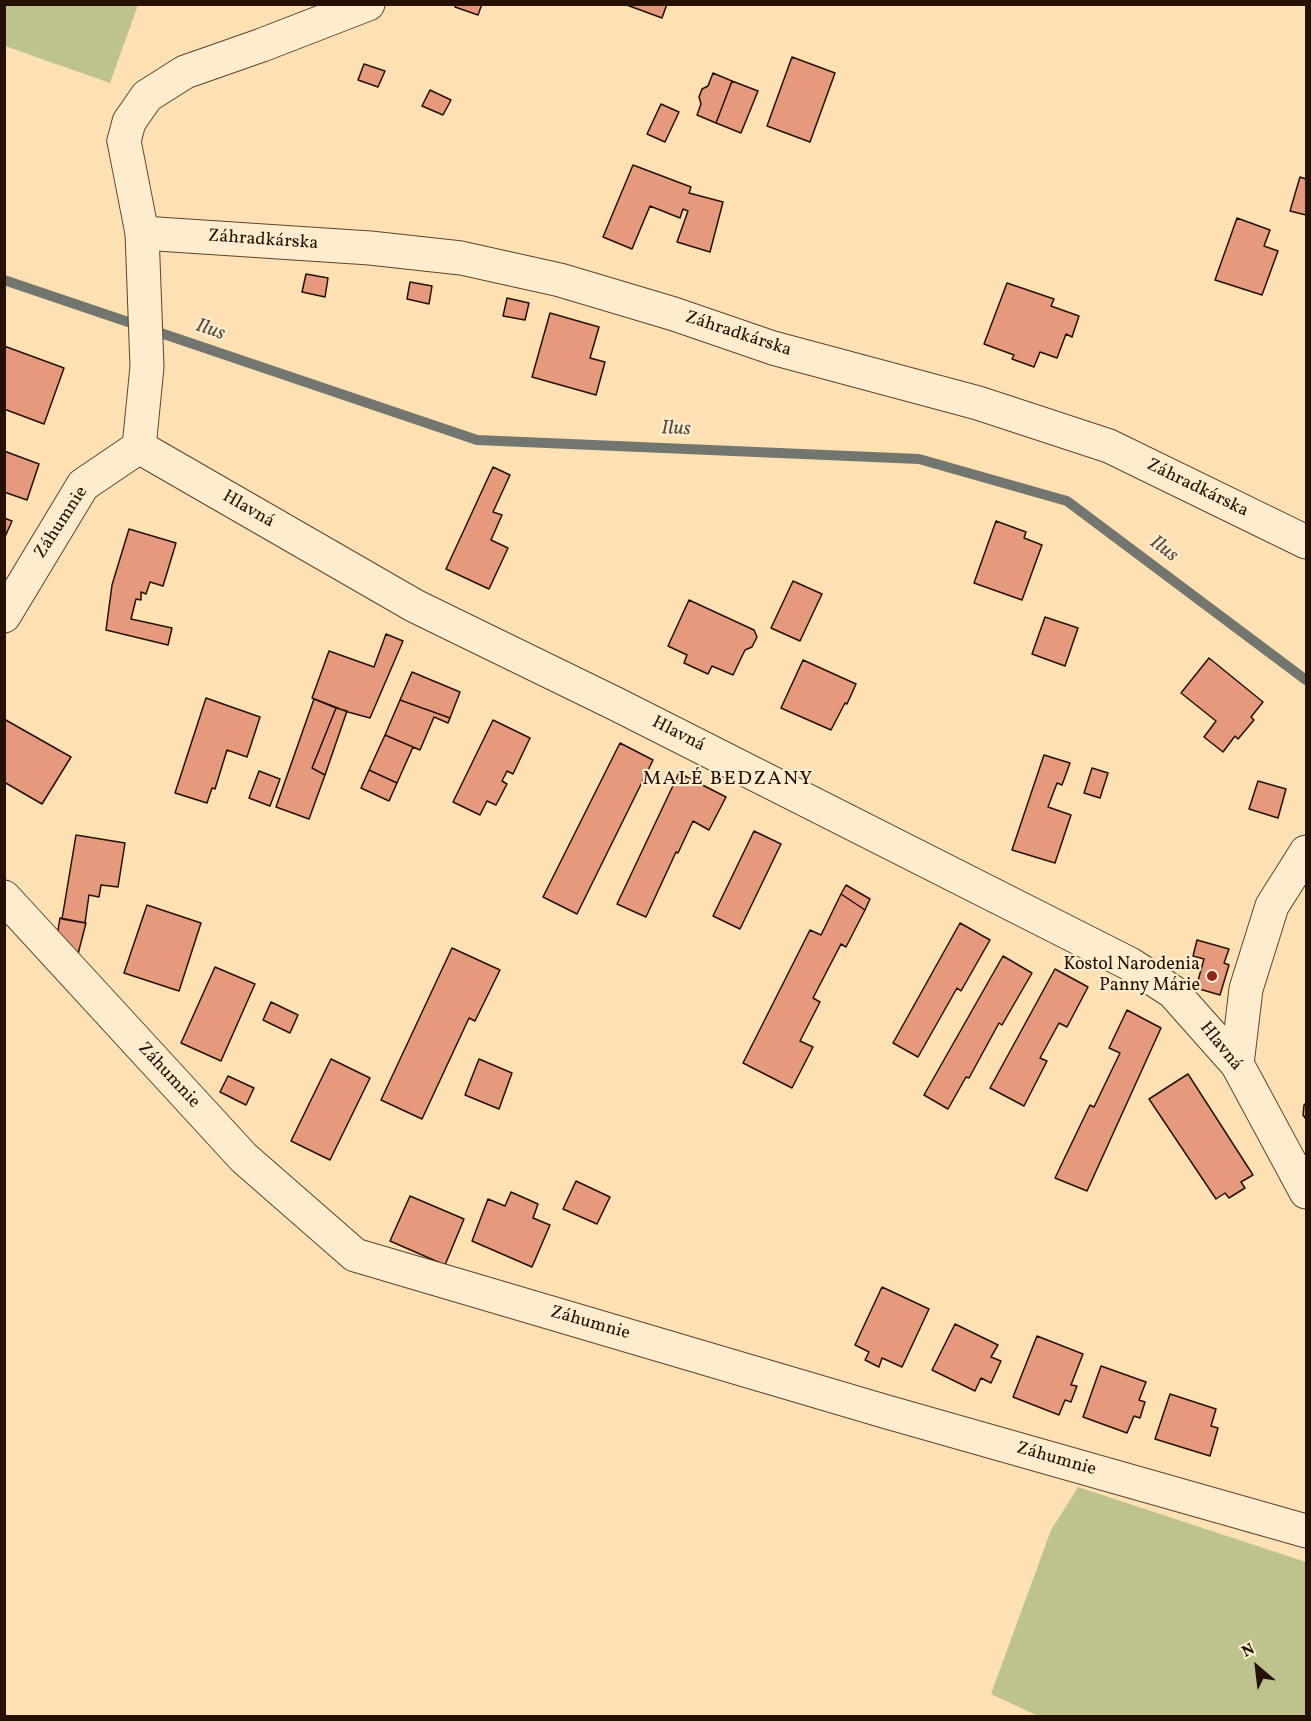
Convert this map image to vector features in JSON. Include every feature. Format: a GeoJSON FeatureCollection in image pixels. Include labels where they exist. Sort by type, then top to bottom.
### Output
{"type":"FeatureCollection","features":[{"type":"Feature","properties":{"kind":"street"},"geometry":{"type":"LineString","coordinates":[[139,447],[147,367],[142,233],[124,141],[129,122],[147,96],[185,72],[368,4]]}},
{"type":"Feature","properties":{"kind":"street","name":"Záhradkárska"},"geometry":{"type":"LineString","coordinates":[[142,233],[381,249],[460,258],[560,280],[674,314],[773,348],[978,403],[1109,446],[1306,542]]}},
{"type":"Feature","properties":{"kind":"street","name":"Záhumnie"},"geometry":{"type":"LineString","coordinates":[[4,616],[83,485],[139,447]]}},
{"type":"Feature","properties":{"kind":"street","name":"Hlavná"},"geometry":{"type":"LineString","coordinates":[[139,447],[415,606],[616,704],[1130,964],[1173,992],[1237,1064],[1306,1192]]}},
{"type":"Feature","properties":{"kind":"street"},"geometry":{"type":"LineString","coordinates":[[1237,1064],[1246,989],[1272,906],[1306,852]]}},
{"type":"Feature","properties":{"kind":"street","name":"Záhumnie"},"geometry":{"type":"LineString","coordinates":[[4,897],[244,1158],[355,1255],[898,1415],[1306,1531]]}},
{"type":"Feature","properties":{"kind":"green space"},"geometry":{"type":"Polygon","coordinates":[[[5,4],[138,5],[110,83],[5,46],[5,4]]]}},
{"type":"Feature","properties":{"kind":"green space"},"geometry":{"type":"Polygon","coordinates":[[[1078,1487],[1306,1562],[1306,1716],[1038,1716],[991,1694],[1051,1530],[1078,1487]]]}},
{"type":"Feature","properties":{"kind":"building"},"geometry":{"type":"Polygon","coordinates":[[[456,4],[482,4],[478,15],[455,7],[456,4]]]}},
{"type":"Feature","properties":{"kind":"building"},"geometry":{"type":"Polygon","coordinates":[[[624,4],[667,4],[662,18],[624,4]]]}},
{"type":"Feature","properties":{"kind":"building"},"geometry":{"type":"Polygon","coordinates":[[[792,57],[835,73],[810,142],[767,126],[792,57]]]}},
{"type":"Feature","properties":{"kind":"building"},"geometry":{"type":"Polygon","coordinates":[[[364,64],[385,71],[378,87],[358,80],[364,64]]]}},
{"type":"Feature","properties":{"kind":"building"},"geometry":{"type":"Polygon","coordinates":[[[713,73],[732,81],[716,123],[697,115],[701,104],[699,97],[702,89],[708,86],[713,73]]]}},
{"type":"Feature","properties":{"kind":"building"},"geometry":{"type":"Polygon","coordinates":[[[732,81],[758,91],[741,133],[716,123],[732,81]]]}},
{"type":"Feature","properties":{"kind":"building"},"geometry":{"type":"Polygon","coordinates":[[[430,90],[451,100],[443,115],[422,106],[430,90]]]}},
{"type":"Feature","properties":{"kind":"building"},"geometry":{"type":"Polygon","coordinates":[[[661,104],[679,112],[665,142],[647,134],[661,104]]]}},
{"type":"Feature","properties":{"kind":"building"},"geometry":{"type":"Polygon","coordinates":[[[633,165],[691,187],[689,193],[723,202],[710,252],[677,242],[688,211],[683,209],[680,218],[650,206],[632,249],[603,237],[633,165]]]}},
{"type":"Feature","properties":{"kind":"building"},"geometry":{"type":"Polygon","coordinates":[[[1300,177],[1306,179],[1306,215],[1290,211],[1300,177]]]}},
{"type":"Feature","properties":{"kind":"building"},"geometry":{"type":"Polygon","coordinates":[[[1237,218],[1270,230],[1264,246],[1278,251],[1262,295],[1215,280],[1237,218]]]}},
{"type":"Feature","properties":{"kind":"building"},"geometry":{"type":"Polygon","coordinates":[[[306,274],[328,278],[325,297],[302,292],[306,274]]]}},
{"type":"Feature","properties":{"kind":"building"},"geometry":{"type":"Polygon","coordinates":[[[410,282],[432,286],[429,304],[407,299],[410,282]]]}},
{"type":"Feature","properties":{"kind":"building"},"geometry":{"type":"Polygon","coordinates":[[[1007,283],[1054,299],[1051,306],[1079,316],[1072,337],[1066,334],[1057,358],[1040,352],[1034,367],[1012,359],[1014,355],[984,344],[1007,283]]]}},
{"type":"Feature","properties":{"kind":"building"},"geometry":{"type":"Polygon","coordinates":[[[507,298],[529,303],[525,320],[503,316],[507,298]]]}},
{"type":"Feature","properties":{"kind":"building"},"geometry":{"type":"Polygon","coordinates":[[[550,313],[599,327],[590,358],[605,362],[596,395],[532,377],[550,313]]]}},
{"type":"Feature","properties":{"kind":"building"},"geometry":{"type":"Polygon","coordinates":[[[4,346],[64,368],[44,424],[4,409],[4,346]]]}},
{"type":"Feature","properties":{"kind":"building"},"geometry":{"type":"Polygon","coordinates":[[[4,451],[39,464],[27,500],[4,492],[4,451]]]}},
{"type":"Feature","properties":{"kind":"building"},"geometry":{"type":"Polygon","coordinates":[[[493,467],[510,475],[493,512],[502,515],[491,540],[508,548],[489,589],[446,569],[493,467]]]}},
{"type":"Feature","properties":{"kind":"building"},"geometry":{"type":"Polygon","coordinates":[[[4,518],[12,521],[4,539],[4,518]]]}},
{"type":"Feature","properties":{"kind":"building"},"geometry":{"type":"Polygon","coordinates":[[[996,521],[1026,532],[1024,538],[1042,545],[1022,600],[974,583],[996,521]]]}},
{"type":"Feature","properties":{"kind":"building"},"geometry":{"type":"Polygon","coordinates":[[[129,529],[176,543],[163,586],[150,582],[146,594],[141,592],[141,600],[136,599],[131,619],[172,628],[168,645],[106,630],[112,585],[129,529]]]}},
{"type":"Feature","properties":{"kind":"building"},"geometry":{"type":"Polygon","coordinates":[[[793,581],[822,594],[800,641],[771,628],[793,581]]]}},
{"type":"Feature","properties":{"kind":"building"},"geometry":{"type":"Polygon","coordinates":[[[689,600],[754,630],[757,637],[752,647],[745,650],[733,675],[712,666],[708,674],[684,663],[687,655],[668,646],[689,600]]]}},
{"type":"Feature","properties":{"kind":"building"},"geometry":{"type":"Polygon","coordinates":[[[1045,617],[1078,628],[1065,666],[1032,654],[1045,617]]]}},
{"type":"Feature","properties":{"kind":"building"},"geometry":{"type":"Polygon","coordinates":[[[386,634],[403,641],[370,718],[312,698],[329,651],[374,667],[386,634]]]}},
{"type":"Feature","properties":{"kind":"building"},"geometry":{"type":"Polygon","coordinates":[[[1209,658],[1263,702],[1251,717],[1254,720],[1238,739],[1235,736],[1223,752],[1204,737],[1216,721],[1181,693],[1209,658]]]}},
{"type":"Feature","properties":{"kind":"building"},"geometry":{"type":"Polygon","coordinates":[[[803,660],[856,684],[831,730],[781,708],[803,660]]]}},
{"type":"Feature","properties":{"kind":"building"},"geometry":{"type":"Polygon","coordinates":[[[412,672],[460,692],[450,718],[400,700],[412,672]]]}},
{"type":"Feature","properties":{"kind":"building"},"geometry":{"type":"Polygon","coordinates":[[[206,698],[260,717],[247,757],[227,750],[215,789],[212,788],[207,803],[175,793],[206,698]]]}},
{"type":"Feature","properties":{"kind":"building"},"geometry":{"type":"Polygon","coordinates":[[[314,699],[336,708],[312,768],[325,775],[309,819],[276,807],[314,699]]]}},
{"type":"Feature","properties":{"kind":"building"},"geometry":{"type":"Polygon","coordinates":[[[400,700],[450,718],[448,723],[434,717],[420,750],[385,735],[400,700]]]}},
{"type":"Feature","properties":{"kind":"building"},"geometry":{"type":"Polygon","coordinates":[[[336,708],[347,711],[325,775],[312,768],[336,708]]]}},
{"type":"Feature","properties":{"kind":"building"},"geometry":{"type":"Polygon","coordinates":[[[4,719],[71,757],[42,804],[4,782],[4,719]]]}},
{"type":"Feature","properties":{"kind":"building"},"geometry":{"type":"Polygon","coordinates":[[[493,720],[530,738],[513,774],[507,771],[502,781],[507,784],[496,805],[487,801],[480,815],[453,802],[493,720]]]}},
{"type":"Feature","properties":{"kind":"building"},"geometry":{"type":"Polygon","coordinates":[[[385,735],[413,747],[397,783],[369,770],[385,735]]]}},
{"type":"Feature","properties":{"kind":"building"},"geometry":{"type":"Polygon","coordinates":[[[620,743],[653,760],[577,914],[543,897],[620,743]]]}},
{"type":"Feature","properties":{"kind":"building"},"geometry":{"type":"Polygon","coordinates":[[[1044,755],[1070,763],[1062,785],[1057,783],[1048,807],[1071,815],[1055,863],[1012,850],[1044,755]]]}},
{"type":"Feature","properties":{"kind":"building"},"geometry":{"type":"Polygon","coordinates":[[[1092,768],[1108,773],[1100,798],[1084,793],[1092,768]]]}},
{"type":"Feature","properties":{"kind":"building"},"geometry":{"type":"Polygon","coordinates":[[[369,770],[397,783],[389,801],[361,788],[369,770]]]}},
{"type":"Feature","properties":{"kind":"building"},"geometry":{"type":"Polygon","coordinates":[[[259,771],[280,779],[270,806],[249,798],[259,771]]]}},
{"type":"Feature","properties":{"kind":"building"},"geometry":{"type":"Polygon","coordinates":[[[679,773],[726,797],[709,830],[693,821],[646,917],[617,904],[679,773]]]}},
{"type":"Feature","properties":{"kind":"building"},"geometry":{"type":"Polygon","coordinates":[[[1258,781],[1286,789],[1278,818],[1249,809],[1258,781]]]}},
{"type":"Feature","properties":{"kind":"building"},"geometry":{"type":"Polygon","coordinates":[[[754,831],[781,844],[740,929],[713,916],[754,831]]]}},
{"type":"Feature","properties":{"kind":"building"},"geometry":{"type":"Polygon","coordinates":[[[76,835],[125,843],[118,887],[101,885],[99,897],[89,895],[85,923],[62,919],[76,835]]]}},
{"type":"Feature","properties":{"kind":"building"},"geometry":{"type":"Polygon","coordinates":[[[846,885],[870,899],[865,910],[841,894],[846,885]]]}},
{"type":"Feature","properties":{"kind":"building"},"geometry":{"type":"Polygon","coordinates":[[[841,894],[865,910],[846,947],[841,944],[813,998],[820,1002],[800,1041],[813,1047],[792,1088],[743,1063],[810,930],[821,935],[841,894]]]}},
{"type":"Feature","properties":{"kind":"building"},"geometry":{"type":"Polygon","coordinates":[[[147,905],[201,923],[179,991],[124,973],[147,905]]]}},
{"type":"Feature","properties":{"kind":"building"},"geometry":{"type":"Polygon","coordinates":[[[60,918],[86,923],[78,954],[57,936],[60,918]]]}},
{"type":"Feature","properties":{"kind":"building"},"geometry":{"type":"Polygon","coordinates":[[[960,923],[990,940],[961,991],[957,988],[918,1057],[893,1043],[960,923]]]}},
{"type":"Feature","properties":{"kind":"building","name":"Kostol Narodenia Panny Márie"},"geometry":{"type":"Polygon","coordinates":[[[1197,940],[1229,949],[1224,963],[1229,965],[1220,995],[1196,988],[1204,959],[1193,956],[1197,940]]]}},
{"type":"Feature","properties":{"kind":"building"},"geometry":{"type":"Polygon","coordinates":[[[452,948],[500,970],[475,1021],[469,1018],[422,1119],[381,1100],[452,948]]]}},
{"type":"Feature","properties":{"kind":"building"},"geometry":{"type":"Polygon","coordinates":[[[1003,956],[1032,973],[1002,1025],[999,1023],[969,1078],[966,1077],[948,1109],[924,1095],[1003,956]]]}},
{"type":"Feature","properties":{"kind":"building"},"geometry":{"type":"Polygon","coordinates":[[[215,967],[255,984],[221,1061],[181,1043],[215,967]]]}},
{"type":"Feature","properties":{"kind":"building"},"geometry":{"type":"Polygon","coordinates":[[[1055,969],[1088,987],[1067,1027],[1059,1023],[1040,1058],[1047,1061],[1024,1106],[990,1088],[1055,969]]]}},
{"type":"Feature","properties":{"kind":"building"},"geometry":{"type":"Polygon","coordinates":[[[271,1002],[298,1015],[290,1033],[263,1020],[271,1002]]]}},
{"type":"Feature","properties":{"kind":"building"},"geometry":{"type":"Polygon","coordinates":[[[1127,1010],[1161,1028],[1087,1191],[1055,1178],[1090,1105],[1094,1107],[1120,1053],[1109,1048],[1127,1010]]]}},
{"type":"Feature","properties":{"kind":"building"},"geometry":{"type":"Polygon","coordinates":[[[331,1059],[370,1078],[330,1160],[291,1141],[331,1059]]]}},
{"type":"Feature","properties":{"kind":"building"},"geometry":{"type":"Polygon","coordinates":[[[479,1059],[512,1073],[499,1109],[465,1095],[479,1059]]]}},
{"type":"Feature","properties":{"kind":"building"},"geometry":{"type":"Polygon","coordinates":[[[1188,1074],[1253,1175],[1241,1182],[1245,1188],[1229,1198],[1225,1193],[1216,1199],[1149,1099],[1188,1074]]]}},
{"type":"Feature","properties":{"kind":"building"},"geometry":{"type":"Polygon","coordinates":[[[228,1076],[254,1088],[246,1105],[220,1092],[228,1076]]]}},
{"type":"Feature","properties":{"kind":"building"},"geometry":{"type":"Polygon","coordinates":[[[1306,1103],[1306,1119],[1303,1115],[1306,1103]]]}},
{"type":"Feature","properties":{"kind":"building"},"geometry":{"type":"Polygon","coordinates":[[[576,1181],[610,1197],[597,1224],[563,1209],[576,1181]]]}},
{"type":"Feature","properties":{"kind":"building"},"geometry":{"type":"Polygon","coordinates":[[[511,1192],[538,1204],[533,1218],[550,1225],[532,1267],[472,1241],[488,1199],[505,1206],[511,1192]]]}},
{"type":"Feature","properties":{"kind":"building"},"geometry":{"type":"Polygon","coordinates":[[[410,1196],[464,1219],[445,1265],[390,1241],[410,1196]]]}},
{"type":"Feature","properties":{"kind":"building"},"geometry":{"type":"Polygon","coordinates":[[[882,1287],[929,1309],[902,1367],[882,1358],[879,1367],[865,1360],[869,1352],[855,1345],[882,1287]]]}},
{"type":"Feature","properties":{"kind":"building"},"geometry":{"type":"Polygon","coordinates":[[[955,1324],[998,1345],[991,1357],[1001,1361],[991,1383],[981,1378],[975,1391],[932,1370],[955,1324]]]}},
{"type":"Feature","properties":{"kind":"building"},"geometry":{"type":"Polygon","coordinates":[[[1037,1336],[1083,1354],[1071,1385],[1077,1386],[1071,1402],[1065,1400],[1059,1415],[1013,1397],[1037,1336]]]}},
{"type":"Feature","properties":{"kind":"building"},"geometry":{"type":"Polygon","coordinates":[[[1101,1366],[1146,1382],[1139,1400],[1145,1402],[1140,1418],[1134,1416],[1127,1433],[1083,1417],[1101,1366]]]}},
{"type":"Feature","properties":{"kind":"building"},"geometry":{"type":"Polygon","coordinates":[[[1170,1394],[1216,1409],[1211,1426],[1218,1428],[1210,1456],[1155,1439],[1170,1394]]]}},
{"type":"Feature","properties":{"kind":"waterway","name":"Ilus"},"geometry":{"type":"LineString","coordinates":[[4,280],[477,440],[919,459],[1067,501],[1306,680]]}},
{"type":"Feature","properties":{"kind":"place","name":"Kostol Narodenia Panny Márie"},"geometry":{"type":"Point","coordinates":[1212,976]}},
{"type":"Feature","properties":{"kind":"district","name":"MALÉ BEDZANY"},"geometry":{"type":"Point","coordinates":[728,780]}}]}
